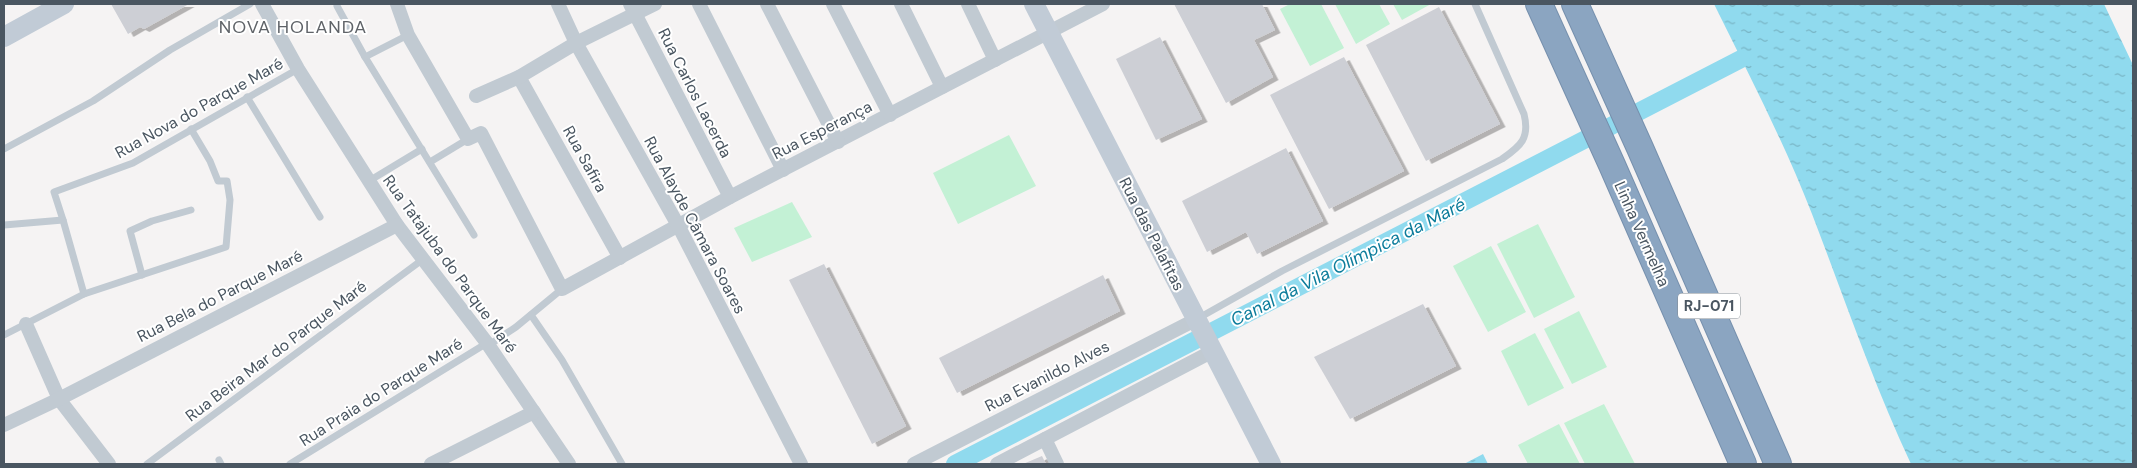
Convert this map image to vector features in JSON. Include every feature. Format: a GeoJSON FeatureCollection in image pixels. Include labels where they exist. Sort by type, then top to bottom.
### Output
{"type":"FeatureCollection","features":[{"type":"Feature","properties":{"kind":"highway","name":"Linha Vermelha"},"geometry":{"type":"LineString","coordinates":[[1539,4],[1743,464]]}},
{"type":"Feature","properties":{"kind":"highway","name":"Linha Vermelha"},"geometry":{"type":"LineString","coordinates":[[1574,4],[1640,148],[1778,464]]}},
{"type":"Feature","properties":{"kind":"street"},"geometry":{"type":"LineString","coordinates":[[4,37],[64,4]]}},
{"type":"Feature","properties":{"kind":"street","name":"Rua Tatajuba do Parque Maré"},"geometry":{"type":"LineString","coordinates":[[262,4],[298,69],[397,225],[488,344],[569,464]]}},
{"type":"Feature","properties":{"kind":"street"},"geometry":{"type":"LineString","coordinates":[[397,4],[408,34],[468,140],[480,132],[562,289]]}},
{"type":"Feature","properties":{"kind":"street","name":"Rua Alayde Câmara Soares"},"geometry":{"type":"LineString","coordinates":[[558,4],[576,43],[679,227],[801,464]]}},
{"type":"Feature","properties":{"kind":"street"},"geometry":{"type":"LineString","coordinates":[[476,96],[520,76],[632,9],[655,4]]}},
{"type":"Feature","properties":{"kind":"street"},"geometry":{"type":"LineString","coordinates":[[700,4],[783,170]]}},
{"type":"Feature","properties":{"kind":"street"},"geometry":{"type":"LineString","coordinates":[[767,4],[838,142]]}},
{"type":"Feature","properties":{"kind":"street"},"geometry":{"type":"LineString","coordinates":[[833,4],[890,115]]}},
{"type":"Feature","properties":{"kind":"street"},"geometry":{"type":"LineString","coordinates":[[901,4],[942,87]]}},
{"type":"Feature","properties":{"kind":"street"},"geometry":{"type":"LineString","coordinates":[[968,4],[995,60]]}},
{"type":"Feature","properties":{"kind":"street","name":"Rua das Palafitas"},"geometry":{"type":"LineString","coordinates":[[1034,4],[1271,464]]}},
{"type":"Feature","properties":{"kind":"street","name":"Rua Esperança"},"geometry":{"type":"LineString","coordinates":[[562,289],[594,270],[679,227],[730,197],[1101,5]]}},
{"type":"Feature","properties":{"kind":"street","name":"Rua Carlos Lacerda"},"geometry":{"type":"LineString","coordinates":[[632,9],[730,197]]}},
{"type":"Feature","properties":{"kind":"street","name":"Rua Safira"},"geometry":{"type":"LineString","coordinates":[[520,76],[620,258]]}},
{"type":"Feature","properties":{"kind":"street","name":"Rua Bela do Parque Maré"},"geometry":{"type":"LineString","coordinates":[[4,425],[59,399],[397,225]]}},
{"type":"Feature","properties":{"kind":"street"},"geometry":{"type":"LineString","coordinates":[[26,324],[59,399],[109,464]]}},
{"type":"Feature","properties":{"kind":"street"},"geometry":{"type":"LineString","coordinates":[[997,464],[1044,439],[1204,334]]}},
{"type":"Feature","properties":{"kind":"street","name":"Rua Evanildo Alves"},"geometry":{"type":"LineString","coordinates":[[914,464],[1204,334]]}},
{"type":"Feature","properties":{"kind":"street"},"geometry":{"type":"LineString","coordinates":[[430,464],[534,412]]}},
{"type":"Feature","properties":{"kind":"street"},"geometry":{"type":"LineString","coordinates":[[1044,439],[1057,464]]}},
{"type":"Feature","properties":{"kind":"lane"},"geometry":{"type":"LineString","coordinates":[[4,149],[93,100],[170,50],[250,4]]}},
{"type":"Feature","properties":{"kind":"lane"},"geometry":{"type":"LineString","coordinates":[[1204,334],[1282,271],[1502,159],[1514,151],[1524,140],[1527,131],[1524,114],[1475,4]]}},
{"type":"Feature","properties":{"kind":"lane"},"geometry":{"type":"LineString","coordinates":[[338,6],[365,57],[474,235]]}},
{"type":"Feature","properties":{"kind":"lane"},"geometry":{"type":"LineString","coordinates":[[365,57],[408,34]]}},
{"type":"Feature","properties":{"kind":"lane","name":"Rua Nova do Parque Maré"},"geometry":{"type":"LineString","coordinates":[[63,220],[54,192],[133,163],[298,69]]}},
{"type":"Feature","properties":{"kind":"lane"},"geometry":{"type":"LineString","coordinates":[[247,97],[320,217]]}},
{"type":"Feature","properties":{"kind":"lane"},"geometry":{"type":"LineString","coordinates":[[4,335],[84,294],[226,247],[230,200],[226,181],[218,181],[210,161],[191,129]]}},
{"type":"Feature","properties":{"kind":"lane"},"geometry":{"type":"LineString","coordinates":[[430,162],[468,140]]}},
{"type":"Feature","properties":{"kind":"lane"},"geometry":{"type":"LineString","coordinates":[[369,180],[422,148]]}},
{"type":"Feature","properties":{"kind":"lane"},"geometry":{"type":"LineString","coordinates":[[142,275],[130,231],[152,221],[191,210]]}},
{"type":"Feature","properties":{"kind":"lane"},"geometry":{"type":"LineString","coordinates":[[4,225],[63,220],[84,294]]}},
{"type":"Feature","properties":{"kind":"lane","name":"Rua Beira Mar do Parque Maré"},"geometry":{"type":"LineString","coordinates":[[147,464],[422,260]]}},
{"type":"Feature","properties":{"kind":"lane","name":"Rua Praia do Parque Maré"},"geometry":{"type":"LineString","coordinates":[[290,464],[488,344],[531,315],[562,289]]}},
{"type":"Feature","properties":{"kind":"lane"},"geometry":{"type":"LineString","coordinates":[[531,315],[562,360],[622,464]]}},
{"type":"Feature","properties":{"kind":"green space"},"geometry":{"type":"Polygon","coordinates":[[[1290,4],[1321,4],[1344,48],[1310,66],[1280,9],[1290,4]]]}},
{"type":"Feature","properties":{"kind":"green space"},"geometry":{"type":"Polygon","coordinates":[[[1335,4],[1379,4],[1390,24],[1356,44],[1335,4]]]}},
{"type":"Feature","properties":{"kind":"green space"},"geometry":{"type":"Polygon","coordinates":[[[1393,4],[1431,4],[1402,20],[1393,4]]]}},
{"type":"Feature","properties":{"kind":"green space"},"geometry":{"type":"Polygon","coordinates":[[[1009,135],[1036,186],[958,224],[933,173],[1009,135]]]}},
{"type":"Feature","properties":{"kind":"green space"},"geometry":{"type":"Polygon","coordinates":[[[792,202],[812,237],[752,262],[734,228],[792,202]]]}},
{"type":"Feature","properties":{"kind":"green space"},"geometry":{"type":"Polygon","coordinates":[[[1538,224],[1575,297],[1534,318],[1497,244],[1538,224]]]}},
{"type":"Feature","properties":{"kind":"green space"},"geometry":{"type":"Polygon","coordinates":[[[1491,246],[1526,312],[1488,332],[1453,266],[1491,246]]]}},
{"type":"Feature","properties":{"kind":"green space"},"geometry":{"type":"Polygon","coordinates":[[[1579,311],[1607,367],[1572,384],[1544,329],[1579,311]]]}},
{"type":"Feature","properties":{"kind":"green space"},"geometry":{"type":"Polygon","coordinates":[[[1535,333],[1564,388],[1528,406],[1501,351],[1535,333]]]}},
{"type":"Feature","properties":{"kind":"green space"},"geometry":{"type":"Polygon","coordinates":[[[1604,404],[1635,464],[1585,464],[1564,423],[1604,404]]]}},
{"type":"Feature","properties":{"kind":"green space"},"geometry":{"type":"Polygon","coordinates":[[[1559,424],[1580,464],[1528,464],[1518,445],[1559,424]]]}},
{"type":"Feature","properties":{"kind":"water"},"geometry":{"type":"Polygon","coordinates":[[[1714,4],[2104,4],[2133,65],[2133,464],[1911,464],[1871,371],[1790,161],[1714,4]]]}},
{"type":"Feature","properties":{"kind":"water"},"geometry":{"type":"Polygon","coordinates":[[[1483,454],[1488,464],[1464,464],[1483,454]]]}},
{"type":"Feature","properties":{"kind":"building"},"geometry":{"type":"Polygon","coordinates":[[[111,4],[189,4],[144,29],[140,27],[128,34],[111,4]]]}},
{"type":"Feature","properties":{"kind":"building"},"geometry":{"type":"Polygon","coordinates":[[[1174,4],[1262,4],[1275,30],[1254,40],[1273,77],[1226,103],[1174,4]]]}},
{"type":"Feature","properties":{"kind":"building"},"geometry":{"type":"Polygon","coordinates":[[[1439,7],[1500,124],[1426,161],[1366,45],[1439,7]]]}},
{"type":"Feature","properties":{"kind":"building"},"geometry":{"type":"Polygon","coordinates":[[[1160,37],[1202,119],[1156,140],[1116,59],[1160,37]]]}},
{"type":"Feature","properties":{"kind":"building"},"geometry":{"type":"Polygon","coordinates":[[[1344,57],[1404,171],[1329,209],[1270,95],[1344,57]]]}},
{"type":"Feature","properties":{"kind":"building"},"geometry":{"type":"Polygon","coordinates":[[[1286,148],[1323,221],[1257,254],[1246,232],[1207,252],[1182,201],[1286,148]]]}},
{"type":"Feature","properties":{"kind":"building"},"geometry":{"type":"Polygon","coordinates":[[[824,264],[906,426],[872,444],[789,280],[824,264]]]}},
{"type":"Feature","properties":{"kind":"building"},"geometry":{"type":"Polygon","coordinates":[[[1103,275],[1120,311],[957,393],[939,358],[1103,275]]]}},
{"type":"Feature","properties":{"kind":"building"},"geometry":{"type":"Polygon","coordinates":[[[1423,304],[1456,366],[1350,419],[1314,357],[1423,304]]]}},
{"type":"Feature","properties":{"kind":"building"},"geometry":{"type":"Polygon","coordinates":[[[1042,456],[1046,464],[1023,464],[1042,456]]]}},
{"type":"Feature","properties":{"kind":"waterway","name":"Canal da Vila Olímpica da Maré"},"geometry":{"type":"LineString","coordinates":[[955,464],[1741,59]]}},
{"type":"Feature","properties":{"kind":"district","name":"NOVA HOLANDA"},"geometry":{"type":"Point","coordinates":[293,27]}}]}
